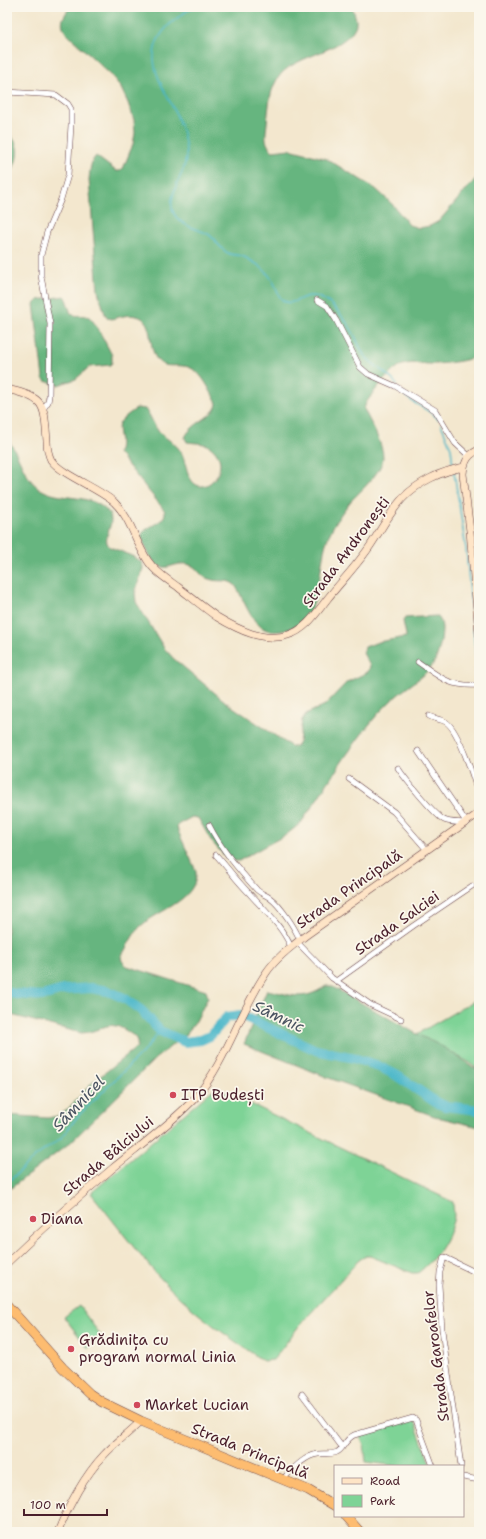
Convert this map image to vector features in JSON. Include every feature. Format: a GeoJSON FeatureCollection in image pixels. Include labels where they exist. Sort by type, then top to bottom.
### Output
{"type":"FeatureCollection","features":[{"type":"Feature","properties":{"kind":"highway","name":"Strada Principală"},"geometry":{"type":"LineString","coordinates":[[7,1305],[76,1382],[102,1402],[141,1421],[283,1478],[316,1494],[334,1505]]}},
{"type":"Feature","properties":{"kind":"highway"},"geometry":{"type":"LineString","coordinates":[[347,1517],[360,1532]]}},
{"type":"Feature","properties":{"kind":"main road"},"geometry":{"type":"LineString","coordinates":[[7,389],[30,395],[36,400],[43,410]]}},
{"type":"Feature","properties":{"kind":"main road","name":"Strada Andronești"},"geometry":{"type":"LineString","coordinates":[[43,410],[46,418],[47,448],[51,460],[62,469],[108,497],[115,503],[126,518],[149,563],[163,576],[225,622],[246,632],[265,636],[282,637],[290,635],[302,628],[313,618],[367,550],[402,499],[420,484],[458,468]]}},
{"type":"Feature","properties":{"kind":"main road"},"geometry":{"type":"LineString","coordinates":[[479,450],[469,456],[458,468],[463,474],[470,531],[479,634]]}},
{"type":"Feature","properties":{"kind":"main road","name":"Strada Principală"},"geometry":{"type":"LineString","coordinates":[[218,1062],[250,1002],[267,972],[274,963],[299,941],[479,813]]}},
{"type":"Feature","properties":{"kind":"main road","name":"Strada Bâlciului"},"geometry":{"type":"LineString","coordinates":[[7,1263],[64,1210],[186,1107],[202,1089],[218,1062]]}},
{"type":"Feature","properties":{"kind":"main road"},"geometry":{"type":"LineString","coordinates":[[58,1532],[67,1512],[96,1464],[141,1421]]}},
{"type":"Feature","properties":{"kind":"street"},"geometry":{"type":"LineString","coordinates":[[7,92],[56,96],[68,104],[71,110],[72,125],[68,175],[61,199],[47,232],[41,255],[41,276],[50,324],[49,396],[48,402],[43,410]]}},
{"type":"Feature","properties":{"kind":"street"},"geometry":{"type":"LineString","coordinates":[[317,300],[327,306],[336,320],[360,367],[368,374],[395,386],[435,410],[455,443],[469,456]]}},
{"type":"Feature","properties":{"kind":"street"},"geometry":{"type":"LineString","coordinates":[[418,662],[432,673],[449,682],[464,686],[477,686]]}},
{"type":"Feature","properties":{"kind":"street"},"geometry":{"type":"LineString","coordinates":[[429,716],[447,723],[459,740],[476,784],[479,801]]}},
{"type":"Feature","properties":{"kind":"street"},"geometry":{"type":"LineString","coordinates":[[418,751],[467,823]]}},
{"type":"Feature","properties":{"kind":"street"},"geometry":{"type":"LineString","coordinates":[[398,768],[439,816],[449,822],[467,823]]}},
{"type":"Feature","properties":{"kind":"street"},"geometry":{"type":"LineString","coordinates":[[349,779],[394,812],[427,850]]}},
{"type":"Feature","properties":{"kind":"street"},"geometry":{"type":"LineString","coordinates":[[209,825],[216,839],[228,856],[257,890],[269,897],[278,906],[298,934],[299,941],[336,981],[371,1005],[401,1018]]}},
{"type":"Feature","properties":{"kind":"street"},"geometry":{"type":"LineString","coordinates":[[216,855],[247,892],[267,912],[284,934],[291,947]]}},
{"type":"Feature","properties":{"kind":"street","name":"Strada Salciei"},"geometry":{"type":"LineString","coordinates":[[336,981],[472,886]]}},
{"type":"Feature","properties":{"kind":"street","name":"Strada Garoafelor"},"geometry":{"type":"LineString","coordinates":[[461,1465],[442,1330],[439,1295],[440,1272],[444,1257],[479,1274]]}},
{"type":"Feature","properties":{"kind":"street"},"geometry":{"type":"LineString","coordinates":[[302,1394],[342,1447]]}},
{"type":"Feature","properties":{"kind":"street"},"geometry":{"type":"LineString","coordinates":[[283,1478],[306,1459],[319,1454],[336,1453],[347,1440],[354,1435],[413,1418],[416,1420],[433,1465]]}},
{"type":"Feature","properties":{"kind":"street"},"geometry":{"type":"LineString","coordinates":[[464,1477],[479,1480]]}},
{"type":"Feature","properties":{"kind":"green space"},"geometry":{"type":"Polygon","coordinates":[[[70,7],[352,7],[356,22],[355,27],[349,35],[341,42],[298,62],[281,74],[277,79],[270,97],[268,110],[266,142],[270,148],[273,151],[290,149],[327,159],[376,189],[393,205],[409,225],[419,228],[430,226],[439,221],[479,175],[479,356],[436,364],[414,363],[404,365],[390,373],[375,390],[366,403],[364,409],[376,433],[383,452],[382,463],[375,475],[344,510],[330,533],[325,545],[318,588],[314,602],[308,614],[299,624],[286,630],[266,630],[259,625],[248,610],[235,585],[232,583],[206,578],[193,566],[188,564],[166,567],[159,566],[149,554],[141,536],[143,532],[162,519],[165,511],[118,453],[120,444],[118,430],[119,424],[125,417],[137,408],[145,409],[159,432],[181,452],[188,474],[192,481],[197,485],[202,486],[208,484],[217,475],[220,462],[218,456],[209,446],[205,444],[187,442],[185,438],[192,428],[213,412],[217,403],[204,380],[195,370],[183,366],[164,365],[157,359],[152,346],[147,324],[142,319],[130,315],[112,319],[108,318],[105,314],[98,291],[89,180],[90,170],[91,164],[96,156],[116,171],[123,169],[133,144],[135,133],[134,120],[120,86],[110,74],[66,33],[62,22],[70,7]]]}},
{"type":"Feature","properties":{"kind":"green space"},"geometry":{"type":"Polygon","coordinates":[[[7,132],[16,144],[17,156],[16,162],[7,181],[7,132]]]}},
{"type":"Feature","properties":{"kind":"green space"},"geometry":{"type":"Polygon","coordinates":[[[65,296],[71,314],[89,317],[94,323],[112,355],[112,363],[110,365],[89,367],[76,379],[58,385],[45,381],[43,378],[34,304],[38,300],[65,296]]]}},
{"type":"Feature","properties":{"kind":"green space"},"geometry":{"type":"Polygon","coordinates":[[[7,439],[16,452],[31,481],[37,487],[60,496],[85,499],[100,505],[107,511],[111,520],[107,534],[107,543],[110,547],[136,558],[142,563],[143,568],[135,593],[136,602],[164,648],[174,659],[227,703],[292,747],[296,747],[299,742],[302,720],[306,714],[325,705],[347,682],[368,672],[370,666],[363,653],[365,647],[378,642],[406,637],[403,621],[405,618],[436,616],[440,619],[442,630],[439,651],[432,666],[393,699],[377,715],[347,754],[301,823],[286,835],[239,861],[229,861],[212,842],[198,818],[192,817],[177,826],[196,871],[195,881],[183,898],[139,928],[121,957],[122,961],[127,966],[206,991],[208,997],[195,1023],[185,1035],[156,1058],[70,1143],[11,1188],[7,1186],[7,1115],[48,1118],[57,1116],[66,1111],[92,1083],[137,1047],[137,1041],[134,1036],[116,1026],[106,1026],[81,1033],[7,1014],[7,500],[10,495],[7,480],[7,439]]]}},
{"type":"Feature","properties":{"kind":"green space"},"geometry":{"type":"Polygon","coordinates":[[[326,986],[331,986],[445,1048],[479,1071],[479,1127],[437,1117],[329,1078],[244,1044],[267,990],[304,996],[318,991],[326,986]]]}},
{"type":"Feature","properties":{"kind":"green space"},"geometry":{"type":"Polygon","coordinates":[[[479,998],[479,1071],[472,1064],[417,1034],[479,998]]]}},
{"type":"Feature","properties":{"kind":"green space"},"geometry":{"type":"Polygon","coordinates":[[[216,1087],[453,1202],[454,1219],[444,1243],[440,1250],[424,1268],[418,1273],[412,1273],[370,1256],[365,1256],[358,1261],[299,1326],[273,1360],[263,1361],[210,1323],[180,1298],[145,1260],[91,1193],[216,1087]]]}},
{"type":"Feature","properties":{"kind":"green space"},"geometry":{"type":"Polygon","coordinates":[[[79,1306],[102,1337],[88,1348],[64,1317],[79,1306]]]}},
{"type":"Feature","properties":{"kind":"green space"},"geometry":{"type":"Polygon","coordinates":[[[412,1420],[414,1421],[431,1465],[389,1465],[366,1462],[364,1445],[360,1436],[412,1420]]]}},
{"type":"Feature","properties":{"kind":"waterway"},"geometry":{"type":"LineString","coordinates":[[195,7],[185,12],[170,24],[160,35],[155,46],[155,68],[178,118],[186,151],[186,160],[173,195],[173,212],[178,219],[185,224],[211,236],[221,248],[230,254],[242,256],[261,267],[271,278],[279,295],[284,301],[293,302],[312,296],[318,297],[330,304],[349,326],[364,355],[390,377],[397,385]]}},
{"type":"Feature","properties":{"kind":"waterway"},"geometry":{"type":"LineString","coordinates":[[220,7],[226,7]]}},
{"type":"Feature","properties":{"kind":"waterway"},"geometry":{"type":"LineString","coordinates":[[403,393],[411,401],[430,412],[438,419]]}},
{"type":"Feature","properties":{"kind":"waterway"},"geometry":{"type":"LineString","coordinates":[[441,424],[451,448],[453,466]]}},
{"type":"Feature","properties":{"kind":"waterway"},"geometry":{"type":"LineString","coordinates":[[454,472],[466,549],[479,693]]}},
{"type":"Feature","properties":{"kind":"waterway","name":"Sâmnic"},"geometry":{"type":"LineString","coordinates":[[7,992],[42,996],[63,990],[91,988],[108,991],[124,998],[142,1011],[160,1031],[185,1042],[201,1040],[210,1036],[227,1017],[241,1015],[316,1050],[350,1057],[376,1065],[396,1075],[437,1103],[445,1106],[479,1110]]}},
{"type":"Feature","properties":{"kind":"waterway","name":"Sâmnicel"},"geometry":{"type":"LineString","coordinates":[[7,1183],[35,1157],[61,1138],[78,1116],[142,1053],[160,1031]]}},
{"type":"Feature","properties":{"kind":"place","name":"ITP Budești"},"geometry":{"type":"Point","coordinates":[173,1095]}},
{"type":"Feature","properties":{"kind":"place","name":"Diana"},"geometry":{"type":"Point","coordinates":[33,1219]}},
{"type":"Feature","properties":{"kind":"place","name":"Grădinița cu program normal Linia"},"geometry":{"type":"Point","coordinates":[71,1349]}},
{"type":"Feature","properties":{"kind":"place","name":"Market Lucian"},"geometry":{"type":"Point","coordinates":[137,1405]}}]}
